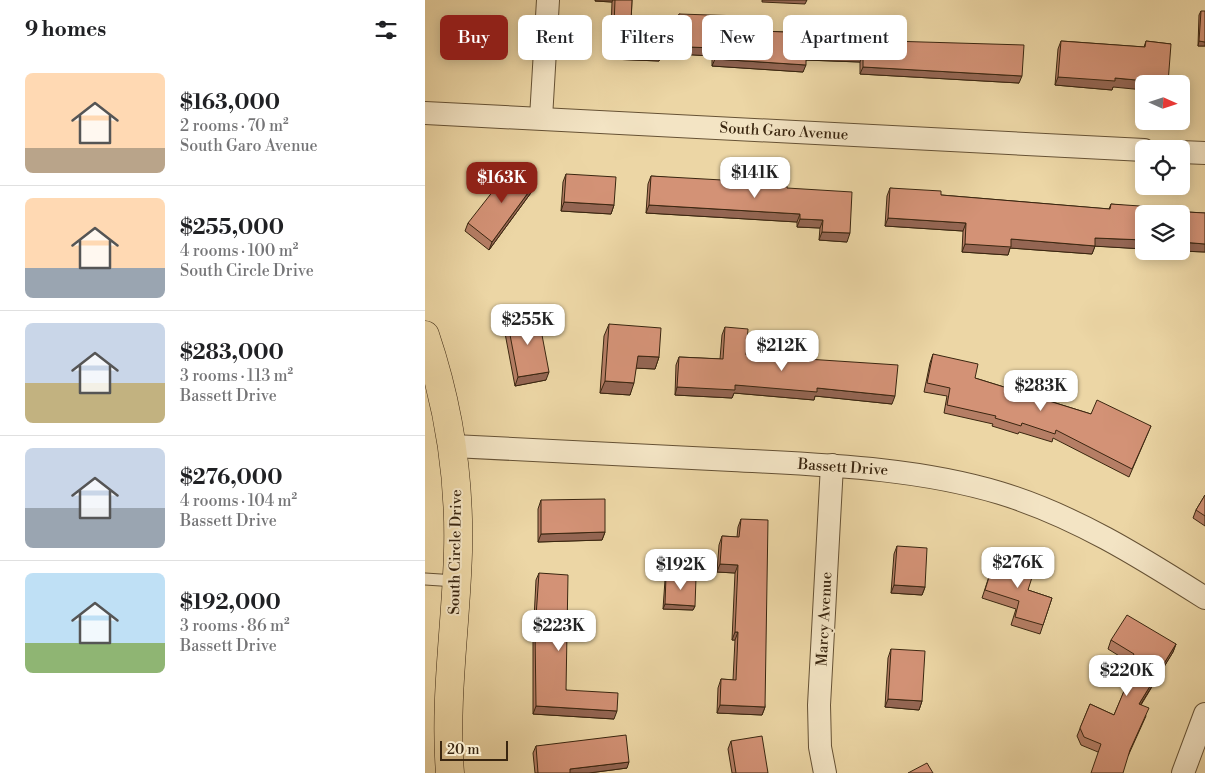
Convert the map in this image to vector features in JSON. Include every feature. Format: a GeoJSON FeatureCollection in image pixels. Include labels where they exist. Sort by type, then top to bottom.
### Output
{"type":"FeatureCollection","features":[{"type":"Feature","properties":{"kind":"main road","name":"South Circle Drive"},"geometry":{"type":"LineString","coordinates":[[425,335],[444,401],[453,446],[458,498],[456,581],[448,714],[450,773]]}},
{"type":"Feature","properties":{"kind":"street"},"geometry":{"type":"LineString","coordinates":[[541,118],[548,0]]}},
{"type":"Feature","properties":{"kind":"street","name":"South Garo Avenue"},"geometry":{"type":"LineString","coordinates":[[425,113],[1135,150]]}},
{"type":"Feature","properties":{"kind":"street"},"geometry":{"type":"LineString","coordinates":[[1190,152],[1205,153]]}},
{"type":"Feature","properties":{"kind":"street","name":"Bassett Drive"},"geometry":{"type":"LineString","coordinates":[[453,446],[832,465],[908,472],[951,480],[1000,493],[1046,509],[1088,527],[1130,550],[1205,598]]}},
{"type":"Feature","properties":{"kind":"street","name":"Marcy Avenue"},"geometry":{"type":"LineString","coordinates":[[825,773],[820,746],[819,705],[832,465]]}},
{"type":"Feature","properties":{"kind":"street"},"geometry":{"type":"LineString","coordinates":[[1183,773],[1205,714]]}},
{"type":"Feature","properties":{"kind":"lane"},"geometry":{"type":"LineString","coordinates":[[425,579],[456,581]]}},
{"type":"Feature","properties":{"kind":"building"},"geometry":{"type":"Polygon","coordinates":[[[615,0],[632,0],[631,15],[614,15],[615,0]]]}},
{"type":"Feature","properties":{"kind":"building"},"geometry":{"type":"Polygon","coordinates":[[[1201,11],[1205,11],[1205,42],[1199,41],[1201,11]]]}},
{"type":"Feature","properties":{"kind":"building"},"geometry":{"type":"Polygon","coordinates":[[[679,14],[710,15],[702,15],[702,48],[692,47],[692,15],[679,14]]]}},
{"type":"Feature","properties":{"kind":"building"},"geometry":{"type":"Polygon","coordinates":[[[773,31],[783,32],[783,60],[806,60],[806,65],[730,60],[773,60],[773,31]]]}},
{"type":"Feature","properties":{"kind":"building"},"geometry":{"type":"Polygon","coordinates":[[[1061,41],[1145,47],[1146,41],[1171,44],[1169,75],[1135,75],[1135,80],[1115,78],[1115,81],[1058,77],[1061,41]]]}},
{"type":"Feature","properties":{"kind":"building"},"geometry":{"type":"Polygon","coordinates":[[[907,42],[1024,45],[1022,76],[863,67],[863,60],[907,60],[907,42]]]}},
{"type":"Feature","properties":{"kind":"building"},"geometry":{"type":"Polygon","coordinates":[[[512,167],[536,182],[492,242],[468,223],[512,167]]]}},
{"type":"Feature","properties":{"kind":"building"},"geometry":{"type":"Polygon","coordinates":[[[566,174],[616,177],[614,205],[564,202],[566,174]]]}},
{"type":"Feature","properties":{"kind":"building"},"geometry":{"type":"Polygon","coordinates":[[[651,176],[775,183],[787,186],[787,188],[852,192],[850,233],[822,232],[823,220],[800,219],[800,214],[649,205],[651,176]]]}},
{"type":"Feature","properties":{"kind":"building"},"geometry":{"type":"Polygon","coordinates":[[[890,188],[941,191],[941,195],[1110,209],[1111,204],[1135,206],[1135,240],[1095,238],[1095,246],[1011,239],[1011,247],[965,244],[966,223],[888,218],[890,188]]]}},
{"type":"Feature","properties":{"kind":"building"},"geometry":{"type":"Polygon","coordinates":[[[1190,212],[1205,213],[1205,244],[1190,243],[1190,212]]]}},
{"type":"Feature","properties":{"kind":"building"},"geometry":{"type":"Polygon","coordinates":[[[538,314],[549,372],[518,377],[507,319],[538,314]]]}},
{"type":"Feature","properties":{"kind":"building"},"geometry":{"type":"Polygon","coordinates":[[[609,324],[661,328],[659,357],[638,356],[634,383],[605,381],[609,324]]]}},
{"type":"Feature","properties":{"kind":"building"},"geometry":{"type":"Polygon","coordinates":[[[725,327],[748,329],[746,355],[898,365],[895,396],[817,388],[817,392],[735,385],[735,390],[677,387],[679,357],[723,359],[725,327]]]}},
{"type":"Feature","properties":{"kind":"building"},"geometry":{"type":"Polygon","coordinates":[[[933,354],[978,364],[975,378],[1091,414],[1097,400],[1151,426],[1132,469],[1056,430],[1055,434],[1022,423],[1021,426],[995,418],[996,416],[947,405],[950,388],[927,383],[933,354]]]}},
{"type":"Feature","properties":{"kind":"building"},"geometry":{"type":"Polygon","coordinates":[[[1205,495],[1205,516],[1196,510],[1205,495]]]}},
{"type":"Feature","properties":{"kind":"building"},"geometry":{"type":"Polygon","coordinates":[[[605,499],[605,532],[541,534],[541,500],[605,499]]]}},
{"type":"Feature","properties":{"kind":"building"},"geometry":{"type":"Polygon","coordinates":[[[741,519],[768,520],[765,707],[720,705],[721,679],[736,680],[738,632],[735,632],[738,565],[720,564],[722,536],[739,537],[741,519]]]}},
{"type":"Feature","properties":{"kind":"building"},"geometry":{"type":"Polygon","coordinates":[[[897,546],[927,548],[925,587],[894,585],[897,546]]]}},
{"type":"Feature","properties":{"kind":"building"},"geometry":{"type":"Polygon","coordinates":[[[996,555],[1035,568],[1028,590],[1052,598],[1043,625],[1015,617],[1019,601],[985,590],[996,555]]]}},
{"type":"Feature","properties":{"kind":"building"},"geometry":{"type":"Polygon","coordinates":[[[539,573],[568,575],[566,690],[618,693],[617,711],[536,706],[535,631],[539,573]]]}},
{"type":"Feature","properties":{"kind":"building"},"geometry":{"type":"Polygon","coordinates":[[[666,576],[696,578],[695,606],[665,604],[666,576]]]}},
{"type":"Feature","properties":{"kind":"building"},"geometry":{"type":"Polygon","coordinates":[[[1127,615],[1176,644],[1139,704],[1149,708],[1130,750],[1123,773],[1091,773],[1101,744],[1084,737],[1080,728],[1090,704],[1114,715],[1129,679],[1122,674],[1134,654],[1111,640],[1127,615]]]}},
{"type":"Feature","properties":{"kind":"building"},"geometry":{"type":"Polygon","coordinates":[[[891,649],[925,651],[922,701],[888,699],[891,649]]]}},
{"type":"Feature","properties":{"kind":"building"},"geometry":{"type":"Polygon","coordinates":[[[626,735],[629,762],[570,769],[570,773],[538,773],[536,746],[626,735]]]}},
{"type":"Feature","properties":{"kind":"building"},"geometry":{"type":"Polygon","coordinates":[[[762,736],[768,773],[736,773],[731,741],[762,736]]]}},
{"type":"Feature","properties":{"kind":"building"},"geometry":{"type":"Polygon","coordinates":[[[927,763],[933,773],[908,773],[927,763]]]}}]}
